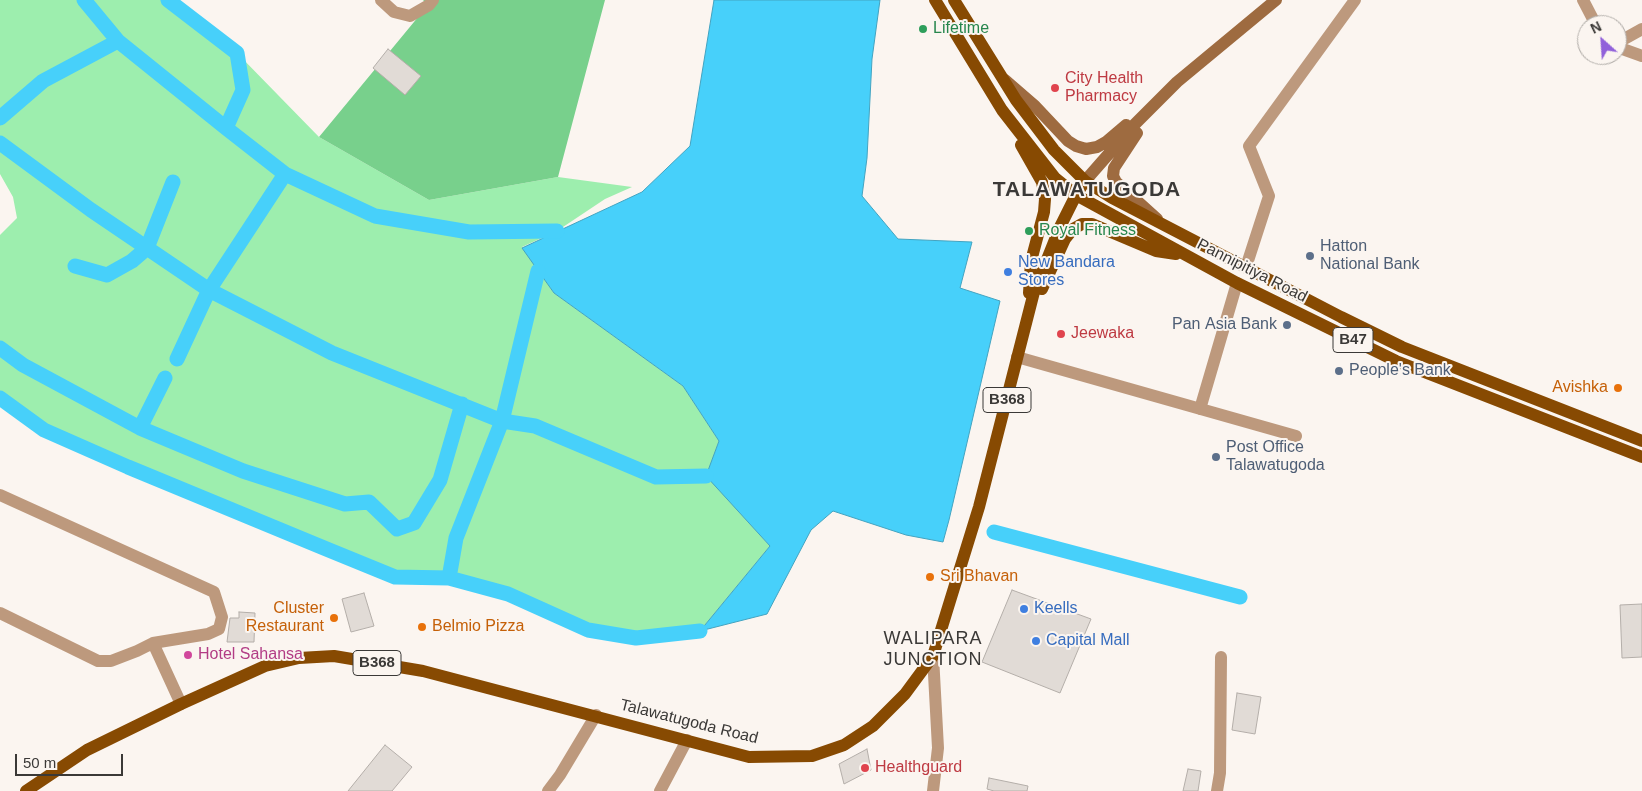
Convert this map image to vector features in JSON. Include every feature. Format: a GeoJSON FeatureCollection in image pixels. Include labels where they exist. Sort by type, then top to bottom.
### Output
{"type":"FeatureCollection","features":[{"type":"Feature","properties":{"kind":"main road","name":"Pannipitiya Road"},"geometry":{"type":"LineString","coordinates":[[934,0],[1002,110],[1055,178],[1076,196],[1237,283],[1396,361],[1642,457]]}},
{"type":"Feature","properties":{"kind":"main road","name":"Pannipitiya Road"},"geometry":{"type":"LineString","coordinates":[[954,0],[1016,100],[1054,150],[1085,181],[1112,198],[1167,227],[1402,347],[1642,441]]}},
{"type":"Feature","properties":{"kind":"main road"},"geometry":{"type":"LineString","coordinates":[[1085,181],[1154,105],[1204,58],[1276,0]]}},
{"type":"Feature","properties":{"kind":"main road"},"geometry":{"type":"LineString","coordinates":[[1002,77],[1035,106],[1068,141],[1086,149],[1097,148],[1154,105]]}},
{"type":"Feature","properties":{"kind":"main road"},"geometry":{"type":"LineString","coordinates":[[1154,105],[1114,168],[1113,176],[1116,182],[1167,227]]}},
{"type":"Feature","properties":{"kind":"main road"},"geometry":{"type":"LineString","coordinates":[[1010,121],[1042,182],[1046,199],[1031,261],[1028,315]]}},
{"type":"Feature","properties":{"kind":"main road","name":"Talawatugoda Road"},"geometry":{"type":"LineString","coordinates":[[26,791],[87,750],[265,666],[299,658],[334,656],[423,671],[749,757],[812,756],[844,745],[873,726],[906,694],[932,656],[979,507],[1028,315],[1047,257],[1085,181]]}},
{"type":"Feature","properties":{"kind":"main road"},"geometry":{"type":"LineString","coordinates":[[1028,315],[1051,272],[1065,239],[1073,229],[1082,224],[1092,224],[1101,227],[1156,251],[1188,256]]}},
{"type":"Feature","properties":{"kind":"street"},"geometry":{"type":"LineString","coordinates":[[381,0],[394,12],[410,16],[429,5],[433,0]]}},
{"type":"Feature","properties":{"kind":"street"},"geometry":{"type":"LineString","coordinates":[[1246,267],[1269,196],[1249,146],[1355,0]]}},
{"type":"Feature","properties":{"kind":"street"},"geometry":{"type":"LineString","coordinates":[[1583,0],[1591,15]]}},
{"type":"Feature","properties":{"kind":"street"},"geometry":{"type":"LineString","coordinates":[[1627,37],[1642,29]]}},
{"type":"Feature","properties":{"kind":"street"},"geometry":{"type":"LineString","coordinates":[[1627,51],[1642,56]]}},
{"type":"Feature","properties":{"kind":"street"},"geometry":{"type":"LineString","coordinates":[[1200,409],[1237,283]]}},
{"type":"Feature","properties":{"kind":"street"},"geometry":{"type":"LineString","coordinates":[[1017,357],[1296,436]]}},
{"type":"Feature","properties":{"kind":"street"},"geometry":{"type":"LineString","coordinates":[[0,495],[214,592],[222,617],[219,629],[208,634],[152,643],[111,662],[98,661],[0,613]]}},
{"type":"Feature","properties":{"kind":"street"},"geometry":{"type":"LineString","coordinates":[[0,623],[14,619]]}},
{"type":"Feature","properties":{"kind":"street"},"geometry":{"type":"LineString","coordinates":[[152,643],[181,704]]}},
{"type":"Feature","properties":{"kind":"street"},"geometry":{"type":"LineString","coordinates":[[932,656],[938,748],[933,791]]}},
{"type":"Feature","properties":{"kind":"street"},"geometry":{"type":"LineString","coordinates":[[1217,791],[1220,773],[1221,657]]}},
{"type":"Feature","properties":{"kind":"street"},"geometry":{"type":"LineString","coordinates":[[548,791],[596,716]]}},
{"type":"Feature","properties":{"kind":"street"},"geometry":{"type":"LineString","coordinates":[[660,791],[687,740]]}},
{"type":"Feature","properties":{"kind":"green space"},"geometry":{"type":"Polygon","coordinates":[[[0,0],[168,0],[237,53],[319,137],[429,200],[558,177],[632,187],[605,199],[557,231],[522,247],[554,293],[683,386],[719,441],[707,476],[770,546],[700,631],[636,638],[588,630],[508,594],[449,578],[395,577],[128,467],[44,430],[0,398],[0,235],[17,218],[13,197],[0,174],[0,0]]]}},
{"type":"Feature","properties":{"kind":"green space"},"geometry":{"type":"Polygon","coordinates":[[[423,0],[605,0],[558,177],[429,200],[319,137],[428,5],[423,0]]]}},
{"type":"Feature","properties":{"kind":"water"},"geometry":{"type":"Polygon","coordinates":[[[714,0],[880,0],[872,59],[867,158],[862,196],[898,239],[972,242],[960,288],[1000,301],[943,542],[906,535],[833,511],[811,530],[767,614],[700,631],[770,546],[706,476],[719,441],[683,386],[554,293],[522,248],[642,192],[690,146],[714,0]]]}},
{"type":"Feature","properties":{"kind":"building"},"geometry":{"type":"Polygon","coordinates":[[[388,49],[421,76],[405,95],[373,68],[388,49]]]}},
{"type":"Feature","properties":{"kind":"building","name":"Capital Mall"},"geometry":{"type":"Polygon","coordinates":[[[1012,590],[1091,619],[1060,693],[982,662],[1012,590]]]}},
{"type":"Feature","properties":{"kind":"building"},"geometry":{"type":"Polygon","coordinates":[[[364,593],[374,626],[351,632],[342,599],[364,593]]]}},
{"type":"Feature","properties":{"kind":"building"},"geometry":{"type":"Polygon","coordinates":[[[1642,604],[1642,657],[1622,658],[1620,605],[1642,604]]]}},
{"type":"Feature","properties":{"kind":"building"},"geometry":{"type":"Polygon","coordinates":[[[239,612],[255,613],[254,642],[227,642],[230,618],[239,618],[239,612]]]}},
{"type":"Feature","properties":{"kind":"building"},"geometry":{"type":"Polygon","coordinates":[[[1237,693],[1261,697],[1255,734],[1232,730],[1237,693]]]}},
{"type":"Feature","properties":{"kind":"building"},"geometry":{"type":"Polygon","coordinates":[[[385,745],[412,767],[392,791],[348,791],[385,745]]]}},
{"type":"Feature","properties":{"kind":"building"},"geometry":{"type":"Polygon","coordinates":[[[867,749],[871,770],[844,784],[839,764],[867,749]]]}},
{"type":"Feature","properties":{"kind":"building"},"geometry":{"type":"Polygon","coordinates":[[[1188,769],[1201,771],[1198,791],[1183,791],[1188,769]]]}},
{"type":"Feature","properties":{"kind":"building"},"geometry":{"type":"Polygon","coordinates":[[[989,778],[1028,786],[1027,791],[994,791],[987,789],[989,778]]]}},
{"type":"Feature","properties":{"kind":"waterway"},"geometry":{"type":"LineString","coordinates":[[84,0],[118,41],[285,174],[375,216],[469,232],[557,231]]}},
{"type":"Feature","properties":{"kind":"waterway"},"geometry":{"type":"LineString","coordinates":[[168,0],[237,53],[243,90],[226,128]]}},
{"type":"Feature","properties":{"kind":"waterway"},"geometry":{"type":"LineString","coordinates":[[0,118],[43,81],[118,41]]}},
{"type":"Feature","properties":{"kind":"waterway"},"geometry":{"type":"LineString","coordinates":[[0,143],[91,210],[209,290],[332,353],[502,421],[535,426],[656,477],[706,476]]}},
{"type":"Feature","properties":{"kind":"waterway"},"geometry":{"type":"LineString","coordinates":[[177,359],[209,290],[285,174]]}},
{"type":"Feature","properties":{"kind":"waterway"},"geometry":{"type":"LineString","coordinates":[[75,266],[107,275],[132,261],[147,248],[173,182]]}},
{"type":"Feature","properties":{"kind":"waterway"},"geometry":{"type":"LineString","coordinates":[[538,271],[502,421],[456,538],[449,578],[508,594],[588,630],[636,638],[700,631]]}},
{"type":"Feature","properties":{"kind":"waterway"},"geometry":{"type":"LineString","coordinates":[[0,348],[23,365],[140,428],[243,471],[345,504],[369,502],[397,529],[414,523],[440,480],[462,404]]}},
{"type":"Feature","properties":{"kind":"waterway"},"geometry":{"type":"LineString","coordinates":[[140,428],[165,378]]}},
{"type":"Feature","properties":{"kind":"waterway"},"geometry":{"type":"LineString","coordinates":[[0,398],[44,430],[128,467],[395,577],[449,578]]}},
{"type":"Feature","properties":{"kind":"waterway"},"geometry":{"type":"LineString","coordinates":[[994,532],[1240,597]]}},
{"type":"Feature","properties":{"kind":"place","name":"Lifetime"},"geometry":{"type":"Point","coordinates":[923,29]}},
{"type":"Feature","properties":{"kind":"place","name":"City Health Pharmacy"},"geometry":{"type":"Point","coordinates":[1055,88]}},
{"type":"Feature","properties":{"kind":"place","name":"Royal Fitness"},"geometry":{"type":"Point","coordinates":[1029,231]}},
{"type":"Feature","properties":{"kind":"place","name":"Hatton National Bank"},"geometry":{"type":"Point","coordinates":[1310,256]}},
{"type":"Feature","properties":{"kind":"place","name":"New Bandara Stores"},"geometry":{"type":"Point","coordinates":[1008,272]}},
{"type":"Feature","properties":{"kind":"place","name":"Pan Asia Bank"},"geometry":{"type":"Point","coordinates":[1287,325]}},
{"type":"Feature","properties":{"kind":"place","name":"Jeewaka"},"geometry":{"type":"Point","coordinates":[1061,334]}},
{"type":"Feature","properties":{"kind":"place","name":"People's Bank"},"geometry":{"type":"Point","coordinates":[1339,371]}},
{"type":"Feature","properties":{"kind":"place","name":"Avishka"},"geometry":{"type":"Point","coordinates":[1618,388]}},
{"type":"Feature","properties":{"kind":"place","name":"Post Office Talawatugoda"},"geometry":{"type":"Point","coordinates":[1216,457]}},
{"type":"Feature","properties":{"kind":"place","name":"Sri Bhavan"},"geometry":{"type":"Point","coordinates":[930,577]}},
{"type":"Feature","properties":{"kind":"place","name":"Keells"},"geometry":{"type":"Point","coordinates":[1024,609]}},
{"type":"Feature","properties":{"kind":"place","name":"Cluster Restaurant"},"geometry":{"type":"Point","coordinates":[334,618]}},
{"type":"Feature","properties":{"kind":"place","name":"Belmio Pizza"},"geometry":{"type":"Point","coordinates":[422,627]}},
{"type":"Feature","properties":{"kind":"place","name":"Capital Mall"},"geometry":{"type":"Point","coordinates":[1036,641]}},
{"type":"Feature","properties":{"kind":"place","name":"Hotel Sahansa"},"geometry":{"type":"Point","coordinates":[188,655]}},
{"type":"Feature","properties":{"kind":"place","name":"Healthguard"},"geometry":{"type":"Point","coordinates":[865,768]}},
{"type":"Feature","properties":{"kind":"district","name":"TALAWATUGODA"},"geometry":{"type":"Point","coordinates":[1087,190]}},
{"type":"Feature","properties":{"kind":"district","name":"WALIPARA JUNCTION"},"geometry":{"type":"Point","coordinates":[933,649]}}]}
